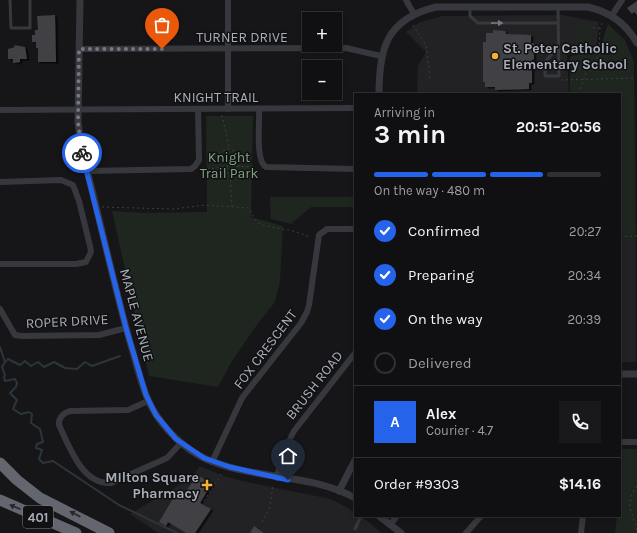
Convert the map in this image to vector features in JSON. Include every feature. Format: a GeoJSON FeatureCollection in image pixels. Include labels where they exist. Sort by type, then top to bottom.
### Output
{"type":"FeatureCollection","features":[{"type":"Feature","properties":{"kind":"highway"},"geometry":{"type":"LineString","coordinates":[[0,463],[17,480],[40,498],[109,533]]}},
{"type":"Feature","properties":{"kind":"highway","name":"401"},"geometry":{"type":"LineString","coordinates":[[0,500],[76,533]]}},
{"type":"Feature","properties":{"kind":"street","name":"MAPLE AVENUE"},"geometry":{"type":"LineString","coordinates":[[80,0],[78,110],[82,151],[126,328],[148,401],[159,420],[181,443],[212,462],[275,481],[327,486],[354,498]]}},
{"type":"Feature","properties":{"kind":"street"},"geometry":{"type":"LineString","coordinates":[[228,0],[228,109]]}},
{"type":"Feature","properties":{"kind":"street"},"geometry":{"type":"LineString","coordinates":[[406,0],[414,14]]}},
{"type":"Feature","properties":{"kind":"street"},"geometry":{"type":"LineString","coordinates":[[612,15],[622,0]]}},
{"type":"Feature","properties":{"kind":"street"},"geometry":{"type":"LineString","coordinates":[[379,93],[381,56],[392,33],[399,25],[414,14],[436,7],[516,3],[588,7],[612,15],[626,27],[637,43]]}},
{"type":"Feature","properties":{"kind":"street","name":"TURNER DRIVE"},"geometry":{"type":"LineString","coordinates":[[79,49],[346,48],[381,56]]}},
{"type":"Feature","properties":{"kind":"street","name":"KNIGHT TRAIL"},"geometry":{"type":"LineString","coordinates":[[78,110],[354,108]]}},
{"type":"Feature","properties":{"kind":"street"},"geometry":{"type":"LineString","coordinates":[[87,171],[191,169],[198,160],[198,109]]}},
{"type":"Feature","properties":{"kind":"street"},"geometry":{"type":"LineString","coordinates":[[259,109],[260,157],[262,165],[266,168],[354,169]]}},
{"type":"Feature","properties":{"kind":"street"},"geometry":{"type":"LineString","coordinates":[[0,110],[78,110]]}},
{"type":"Feature","properties":{"kind":"street"},"geometry":{"type":"LineString","coordinates":[[0,182],[61,180],[73,185],[79,201],[91,252],[86,262],[76,264],[0,264]]}},
{"type":"Feature","properties":{"kind":"street","name":"FOX CRESCENT"},"geometry":{"type":"LineString","coordinates":[[212,462],[242,398],[301,324],[307,312],[319,235],[327,229],[354,229]]}},
{"type":"Feature","properties":{"kind":"street","name":"ROPER DRIVE"},"geometry":{"type":"LineString","coordinates":[[0,309],[15,335],[99,335],[126,328]]}},
{"type":"Feature","properties":{"kind":"street","name":"BRUSH ROAD"},"geometry":{"type":"LineString","coordinates":[[275,481],[282,455],[294,430],[354,354]]}},
{"type":"Feature","properties":{"kind":"street"},"geometry":{"type":"LineString","coordinates":[[621,374],[637,374]]}},
{"type":"Feature","properties":{"kind":"street"},"geometry":{"type":"LineString","coordinates":[[148,401],[128,410],[71,411],[63,415],[59,421],[59,425],[80,468],[102,482],[111,483],[167,458],[181,443]]}},
{"type":"Feature","properties":{"kind":"street"},"geometry":{"type":"LineString","coordinates":[[621,442],[637,442]]}},
{"type":"Feature","properties":{"kind":"street"},"geometry":{"type":"LineString","coordinates":[[339,491],[354,462]]}},
{"type":"Feature","properties":{"kind":"street"},"geometry":{"type":"LineString","coordinates":[[380,517],[401,533]]}},
{"type":"Feature","properties":{"kind":"street"},"geometry":{"type":"LineString","coordinates":[[390,525],[396,517]]}},
{"type":"Feature","properties":{"kind":"street"},"geometry":{"type":"LineString","coordinates":[[466,533],[481,517]]}},
{"type":"Feature","properties":{"kind":"street"},"geometry":{"type":"LineString","coordinates":[[581,533],[583,517]]}},
{"type":"Feature","properties":{"kind":"lane"},"geometry":{"type":"LineString","coordinates":[[10,0],[11,28],[30,28],[30,0]]}},
{"type":"Feature","properties":{"kind":"lane"},"geometry":{"type":"LineString","coordinates":[[470,6],[470,16],[478,22],[557,23]]}},
{"type":"Feature","properties":{"kind":"lane"},"geometry":{"type":"LineString","coordinates":[[558,6],[557,23],[558,47],[559,76],[545,76],[544,62],[558,47]]}},
{"type":"Feature","properties":{"kind":"lane"},"geometry":{"type":"LineString","coordinates":[[355,529],[361,517]]}},
{"type":"Feature","properties":{"kind":"path"},"geometry":{"type":"LineString","coordinates":[[580,93],[587,70],[599,56],[600,28],[603,21]]}},
{"type":"Feature","properties":{"kind":"path"},"geometry":{"type":"LineString","coordinates":[[413,25],[426,45],[430,79]]}},
{"type":"Feature","properties":{"kind":"path"},"geometry":{"type":"LineString","coordinates":[[593,28],[600,28]]}},
{"type":"Feature","properties":{"kind":"path"},"geometry":{"type":"LineString","coordinates":[[556,80],[636,78]]}},
{"type":"Feature","properties":{"kind":"path"},"geometry":{"type":"LineString","coordinates":[[222,114],[229,148],[239,154],[241,161],[238,167]]}},
{"type":"Feature","properties":{"kind":"path"},"geometry":{"type":"LineString","coordinates":[[221,167],[217,160],[218,154],[229,148]]}},
{"type":"Feature","properties":{"kind":"path"},"geometry":{"type":"LineString","coordinates":[[227,166],[227,172],[230,174],[232,206]]}},
{"type":"Feature","properties":{"kind":"path"},"geometry":{"type":"LineString","coordinates":[[202,168],[211,169],[227,166],[256,167]]}},
{"type":"Feature","properties":{"kind":"path"},"geometry":{"type":"LineString","coordinates":[[96,208],[173,209],[206,205],[249,208],[256,221],[262,225],[293,231],[311,237]]}},
{"type":"Feature","properties":{"kind":"path"},"geometry":{"type":"LineString","coordinates":[[621,237],[636,236]]}},
{"type":"Feature","properties":{"kind":"path"},"geometry":{"type":"LineString","coordinates":[[204,501],[222,472]]}},
{"type":"Feature","properties":{"kind":"path"},"geometry":{"type":"LineString","coordinates":[[262,522],[270,508],[275,481]]}},
{"type":"Feature","properties":{"kind":"path"},"geometry":{"type":"LineString","coordinates":[[637,486],[631,494],[629,505],[637,530]]}},
{"type":"Feature","properties":{"kind":"shaded area","name":"St. Peter Catholic Elementary School"},"geometry":{"type":"Polygon","coordinates":[[[563,15],[599,22],[596,52],[567,54],[569,93],[417,93],[418,66],[426,52],[406,32],[418,23],[442,16],[563,15]]]}},
{"type":"Feature","properties":{"kind":"shaded area"},"geometry":{"type":"Polygon","coordinates":[[[636,237],[636,362],[621,362],[621,238],[636,237]]]}},
{"type":"Feature","properties":{"kind":"shaded area"},"geometry":{"type":"Polygon","coordinates":[[[200,466],[221,475],[242,481],[331,499],[354,511],[354,517],[362,517],[382,533],[158,533],[130,514],[191,478],[200,466]]]}},
{"type":"Feature","properties":{"kind":"green space"},"geometry":{"type":"Polygon","coordinates":[[[608,24],[625,40],[634,62],[636,237],[621,238],[621,93],[570,93],[570,57],[601,45],[608,24]]]}},
{"type":"Feature","properties":{"kind":"green space"},"geometry":{"type":"Polygon","coordinates":[[[578,26],[591,26],[592,46],[578,46],[578,26]]]}},
{"type":"Feature","properties":{"kind":"green space","name":"Knight Trail Park"},"geometry":{"type":"Polygon","coordinates":[[[206,116],[253,116],[251,217],[283,226],[280,281],[275,302],[232,361],[218,387],[149,376],[112,211],[144,213],[207,212],[206,116]]]}},
{"type":"Feature","properties":{"kind":"green space"},"geometry":{"type":"Polygon","coordinates":[[[270,197],[354,197],[354,207],[311,207],[291,224],[271,219],[270,197]]]}},
{"type":"Feature","properties":{"kind":"green space"},"geometry":{"type":"Polygon","coordinates":[[[621,449],[637,449],[637,533],[615,533],[617,517],[621,517],[621,449]]]}},
{"type":"Feature","properties":{"kind":"building"},"geometry":{"type":"Polygon","coordinates":[[[637,1],[637,15],[634,12],[632,14],[627,8],[637,1]]]}},
{"type":"Feature","properties":{"kind":"building"},"geometry":{"type":"Polygon","coordinates":[[[55,15],[56,62],[38,62],[38,48],[36,48],[36,42],[32,42],[32,35],[35,35],[35,30],[38,30],[37,16],[55,15]]]}},
{"type":"Feature","properties":{"kind":"building"},"geometry":{"type":"Polygon","coordinates":[[[493,30],[505,31],[506,34],[531,35],[531,43],[534,43],[534,60],[532,59],[532,83],[529,83],[529,89],[495,90],[495,87],[485,87],[485,82],[483,82],[483,42],[486,42],[486,33],[493,33],[493,30]]]}},
{"type":"Feature","properties":{"kind":"building"},"geometry":{"type":"Polygon","coordinates":[[[14,45],[25,47],[27,59],[20,59],[20,62],[13,63],[13,59],[8,59],[8,49],[15,47],[14,45]]]}},
{"type":"Feature","properties":{"kind":"building"},"geometry":{"type":"Polygon","coordinates":[[[197,475],[212,483],[200,503],[211,509],[195,533],[186,533],[168,522],[166,526],[159,522],[178,490],[185,493],[197,475]]]}},
{"type":"Feature","properties":{"kind":"building"},"geometry":{"type":"Polygon","coordinates":[[[254,526],[264,533],[250,533],[254,526]]]}},
{"type":"Feature","properties":{"kind":"waterway"},"geometry":{"type":"LineString","coordinates":[[0,347],[5,362],[2,367],[5,375],[5,381],[15,379],[17,383],[16,387],[10,393],[17,400],[13,409],[21,414],[29,412],[32,414],[31,423],[40,429],[43,442],[37,444],[36,448],[42,450],[39,459],[43,463],[53,461],[119,505],[177,533]]}},
{"type":"Feature","properties":{"kind":"waterway"},"geometry":{"type":"LineString","coordinates":[[5,362],[8,359],[20,365],[25,361],[31,366],[38,362],[44,367],[54,362],[65,368],[77,369],[85,362],[92,366],[120,356]]}},
{"type":"Feature","properties":{"kind":"way so far"},"geometry":{"type":"LineString","coordinates":[[82,153],[78,122],[79,49],[162,49]]}},
{"type":"Feature","properties":{"kind":"place","name":"St. Peter Catholic Elementary School"},"geometry":{"type":"Point","coordinates":[495,56]}},
{"type":"Feature","properties":{"kind":"place","name":"MIlton Square Pharmacy"},"geometry":{"type":"Point","coordinates":[207,485]}},
{"type":"Feature","properties":{"kind":"route"},"geometry":{"type":"LineString","coordinates":[[82,153],[126,328],[146,395],[156,415],[176,439],[196,454],[212,462],[288,480]]}}]}
